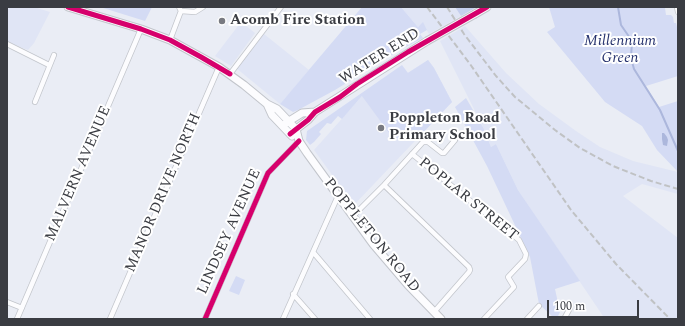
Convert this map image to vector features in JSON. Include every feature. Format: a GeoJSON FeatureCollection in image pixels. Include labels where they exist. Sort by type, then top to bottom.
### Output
{"type":"FeatureCollection","features":[{"type":"Feature","properties":{"kind":"main road"},"geometry":{"type":"LineString","coordinates":[[68,7],[141,29],[170,40],[219,67],[267,104],[278,109],[296,129],[299,141]]}},
{"type":"Feature","properties":{"kind":"main road","name":"WATER END"},"geometry":{"type":"LineString","coordinates":[[290,134],[308,120],[315,112],[427,41],[487,7]]}},
{"type":"Feature","properties":{"kind":"main road"},"geometry":{"type":"LineString","coordinates":[[267,104],[272,115],[290,134],[299,141]]}},
{"type":"Feature","properties":{"kind":"main road","name":"WATER END"},"geometry":{"type":"LineString","coordinates":[[282,126],[302,113],[315,112]]}},
{"type":"Feature","properties":{"kind":"main road","name":"POPPLETON ROAD"},"geometry":{"type":"LineString","coordinates":[[299,141],[318,170],[390,264],[441,319]]}},
{"type":"Feature","properties":{"kind":"street"},"geometry":{"type":"LineString","coordinates":[[170,40],[180,9],[195,12],[203,7]]}},
{"type":"Feature","properties":{"kind":"street"},"geometry":{"type":"LineString","coordinates":[[230,74],[281,7]]}},
{"type":"Feature","properties":{"kind":"street"},"geometry":{"type":"LineString","coordinates":[[677,7],[678,12]]}},
{"type":"Feature","properties":{"kind":"street","name":"MALVERN AVENUE"},"geometry":{"type":"LineString","coordinates":[[17,319],[141,29]]}},
{"type":"Feature","properties":{"kind":"street"},"geometry":{"type":"LineString","coordinates":[[7,44],[49,65]]}},
{"type":"Feature","properties":{"kind":"street"},"geometry":{"type":"LineString","coordinates":[[34,102],[54,55]]}},
{"type":"Feature","properties":{"kind":"street","name":"MANOR DRIVE NORTH"},"geometry":{"type":"LineString","coordinates":[[110,319],[219,67]]}},
{"type":"Feature","properties":{"kind":"street"},"geometry":{"type":"LineString","coordinates":[[353,216],[423,142],[428,142],[444,153],[456,140]]}},
{"type":"Feature","properties":{"kind":"street","name":"LINDSEY AVENUE"},"geometry":{"type":"LineString","coordinates":[[205,319],[268,173],[299,141]]}},
{"type":"Feature","properties":{"kind":"street","name":"POPLAR STREET"},"geometry":{"type":"LineString","coordinates":[[412,154],[520,242],[526,256],[508,277],[514,287],[484,319]]}},
{"type":"Feature","properties":{"kind":"street"},"geometry":{"type":"LineString","coordinates":[[384,184],[470,270],[434,312]]}},
{"type":"Feature","properties":{"kind":"street"},"geometry":{"type":"LineString","coordinates":[[283,319],[338,196]]}},
{"type":"Feature","properties":{"kind":"street"},"geometry":{"type":"LineString","coordinates":[[312,252],[370,319]]}},
{"type":"Feature","properties":{"kind":"street"},"geometry":{"type":"LineString","coordinates":[[294,294],[315,319]]}},
{"type":"Feature","properties":{"kind":"street"},"geometry":{"type":"LineString","coordinates":[[7,302],[22,308]]}},
{"type":"Feature","properties":{"kind":"street"},"geometry":{"type":"LineString","coordinates":[[527,319],[539,306]]}},
{"type":"Feature","properties":{"kind":"street"},"geometry":{"type":"LineString","coordinates":[[564,319],[570,308]]}},
{"type":"Feature","properties":{"kind":"shaded area"},"geometry":{"type":"Polygon","coordinates":[[[9,7],[34,7],[50,12],[34,43],[28,50],[7,42],[7,13],[9,7]]]}},
{"type":"Feature","properties":{"kind":"shaded area"},"geometry":{"type":"Polygon","coordinates":[[[401,7],[455,7],[461,16],[429,34],[423,23],[418,27],[401,7]]]}},
{"type":"Feature","properties":{"kind":"shaded area"},"geometry":{"type":"Polygon","coordinates":[[[455,7],[477,7],[461,16],[455,7]]]}},
{"type":"Feature","properties":{"kind":"shaded area"},"geometry":{"type":"Polygon","coordinates":[[[241,22],[255,33],[231,66],[215,56],[241,22]]]}},
{"type":"Feature","properties":{"kind":"shaded area"},"geometry":{"type":"Polygon","coordinates":[[[465,26],[506,73],[539,104],[576,131],[600,147],[633,161],[678,172],[678,194],[642,184],[623,196],[678,238],[678,319],[605,319],[518,190],[496,144],[491,147],[484,129],[440,41],[465,26]]]}},
{"type":"Feature","properties":{"kind":"shaded area"},"geometry":{"type":"Polygon","coordinates":[[[264,34],[309,70],[280,104],[236,68],[264,34]]]}},
{"type":"Feature","properties":{"kind":"shaded area","name":"Poppleton Road Primary School"},"geometry":{"type":"Polygon","coordinates":[[[428,60],[434,68],[452,102],[354,205],[314,150],[364,94],[372,95],[428,60]]]}},
{"type":"Feature","properties":{"kind":"shaded area"},"geometry":{"type":"Polygon","coordinates":[[[662,133],[664,133],[667,137],[667,146],[663,145],[662,133]]]}},
{"type":"Feature","properties":{"kind":"green space"},"geometry":{"type":"Polygon","coordinates":[[[100,7],[152,7],[145,21],[100,7]]]}},
{"type":"Feature","properties":{"kind":"green space"},"geometry":{"type":"Polygon","coordinates":[[[362,7],[401,7],[418,27],[423,22],[427,30],[420,34],[423,38],[298,110],[293,112],[280,104],[362,7]]]}},
{"type":"Feature","properties":{"kind":"green space","name":"Millennium Green"},"geometry":{"type":"Polygon","coordinates":[[[549,7],[668,7],[665,8],[666,15],[671,15],[673,17],[678,31],[678,76],[646,86],[659,107],[678,101],[678,172],[657,150],[642,126],[605,102],[547,32],[555,27],[549,7]]]}},
{"type":"Feature","properties":{"kind":"green space"},"geometry":{"type":"Polygon","coordinates":[[[428,60],[434,68],[452,102],[419,137],[408,126],[395,141],[362,96],[342,119],[338,116],[331,124],[327,123],[319,132],[321,134],[314,142],[310,145],[306,140],[307,131],[402,65],[408,73],[428,60]]]}},
{"type":"Feature","properties":{"kind":"green space"},"geometry":{"type":"Polygon","coordinates":[[[466,98],[484,129],[491,147],[496,144],[518,190],[580,281],[555,289],[560,312],[558,316],[559,319],[553,319],[553,317],[539,304],[530,257],[487,166],[455,107],[466,98]]]}},
{"type":"Feature","properties":{"kind":"green space"},"geometry":{"type":"Polygon","coordinates":[[[236,276],[245,280],[239,295],[229,291],[236,276]]]}},
{"type":"Feature","properties":{"kind":"waterway"},"geometry":{"type":"LineString","coordinates":[[618,7],[621,25],[632,41],[631,58],[634,69],[660,110],[678,151]]}},
{"type":"Feature","properties":{"kind":"railway"},"geometry":{"type":"LineString","coordinates":[[427,7],[470,64],[571,210],[616,264],[670,319]]}},
{"type":"Feature","properties":{"kind":"railway"},"geometry":{"type":"LineString","coordinates":[[447,7],[464,34],[496,76],[515,97],[555,130],[580,148],[613,166],[651,181],[678,189]]}},
{"type":"Feature","properties":{"kind":"cycle path"},"geometry":{"type":"LineString","coordinates":[[68,7],[141,29],[170,40],[230,74]]}},
{"type":"Feature","properties":{"kind":"cycle path"},"geometry":{"type":"LineString","coordinates":[[290,134],[308,120],[315,112],[340,97],[357,84],[408,52],[487,7]]}},
{"type":"Feature","properties":{"kind":"cycle path"},"geometry":{"type":"LineString","coordinates":[[205,319],[268,173],[299,141]]}},
{"type":"Feature","properties":{"kind":"place","name":"Acomb Fire Station"},"geometry":{"type":"Point","coordinates":[222,21]}},
{"type":"Feature","properties":{"kind":"place","name":"Poppleton Road Primary School"},"geometry":{"type":"Point","coordinates":[381,128]}}]}
